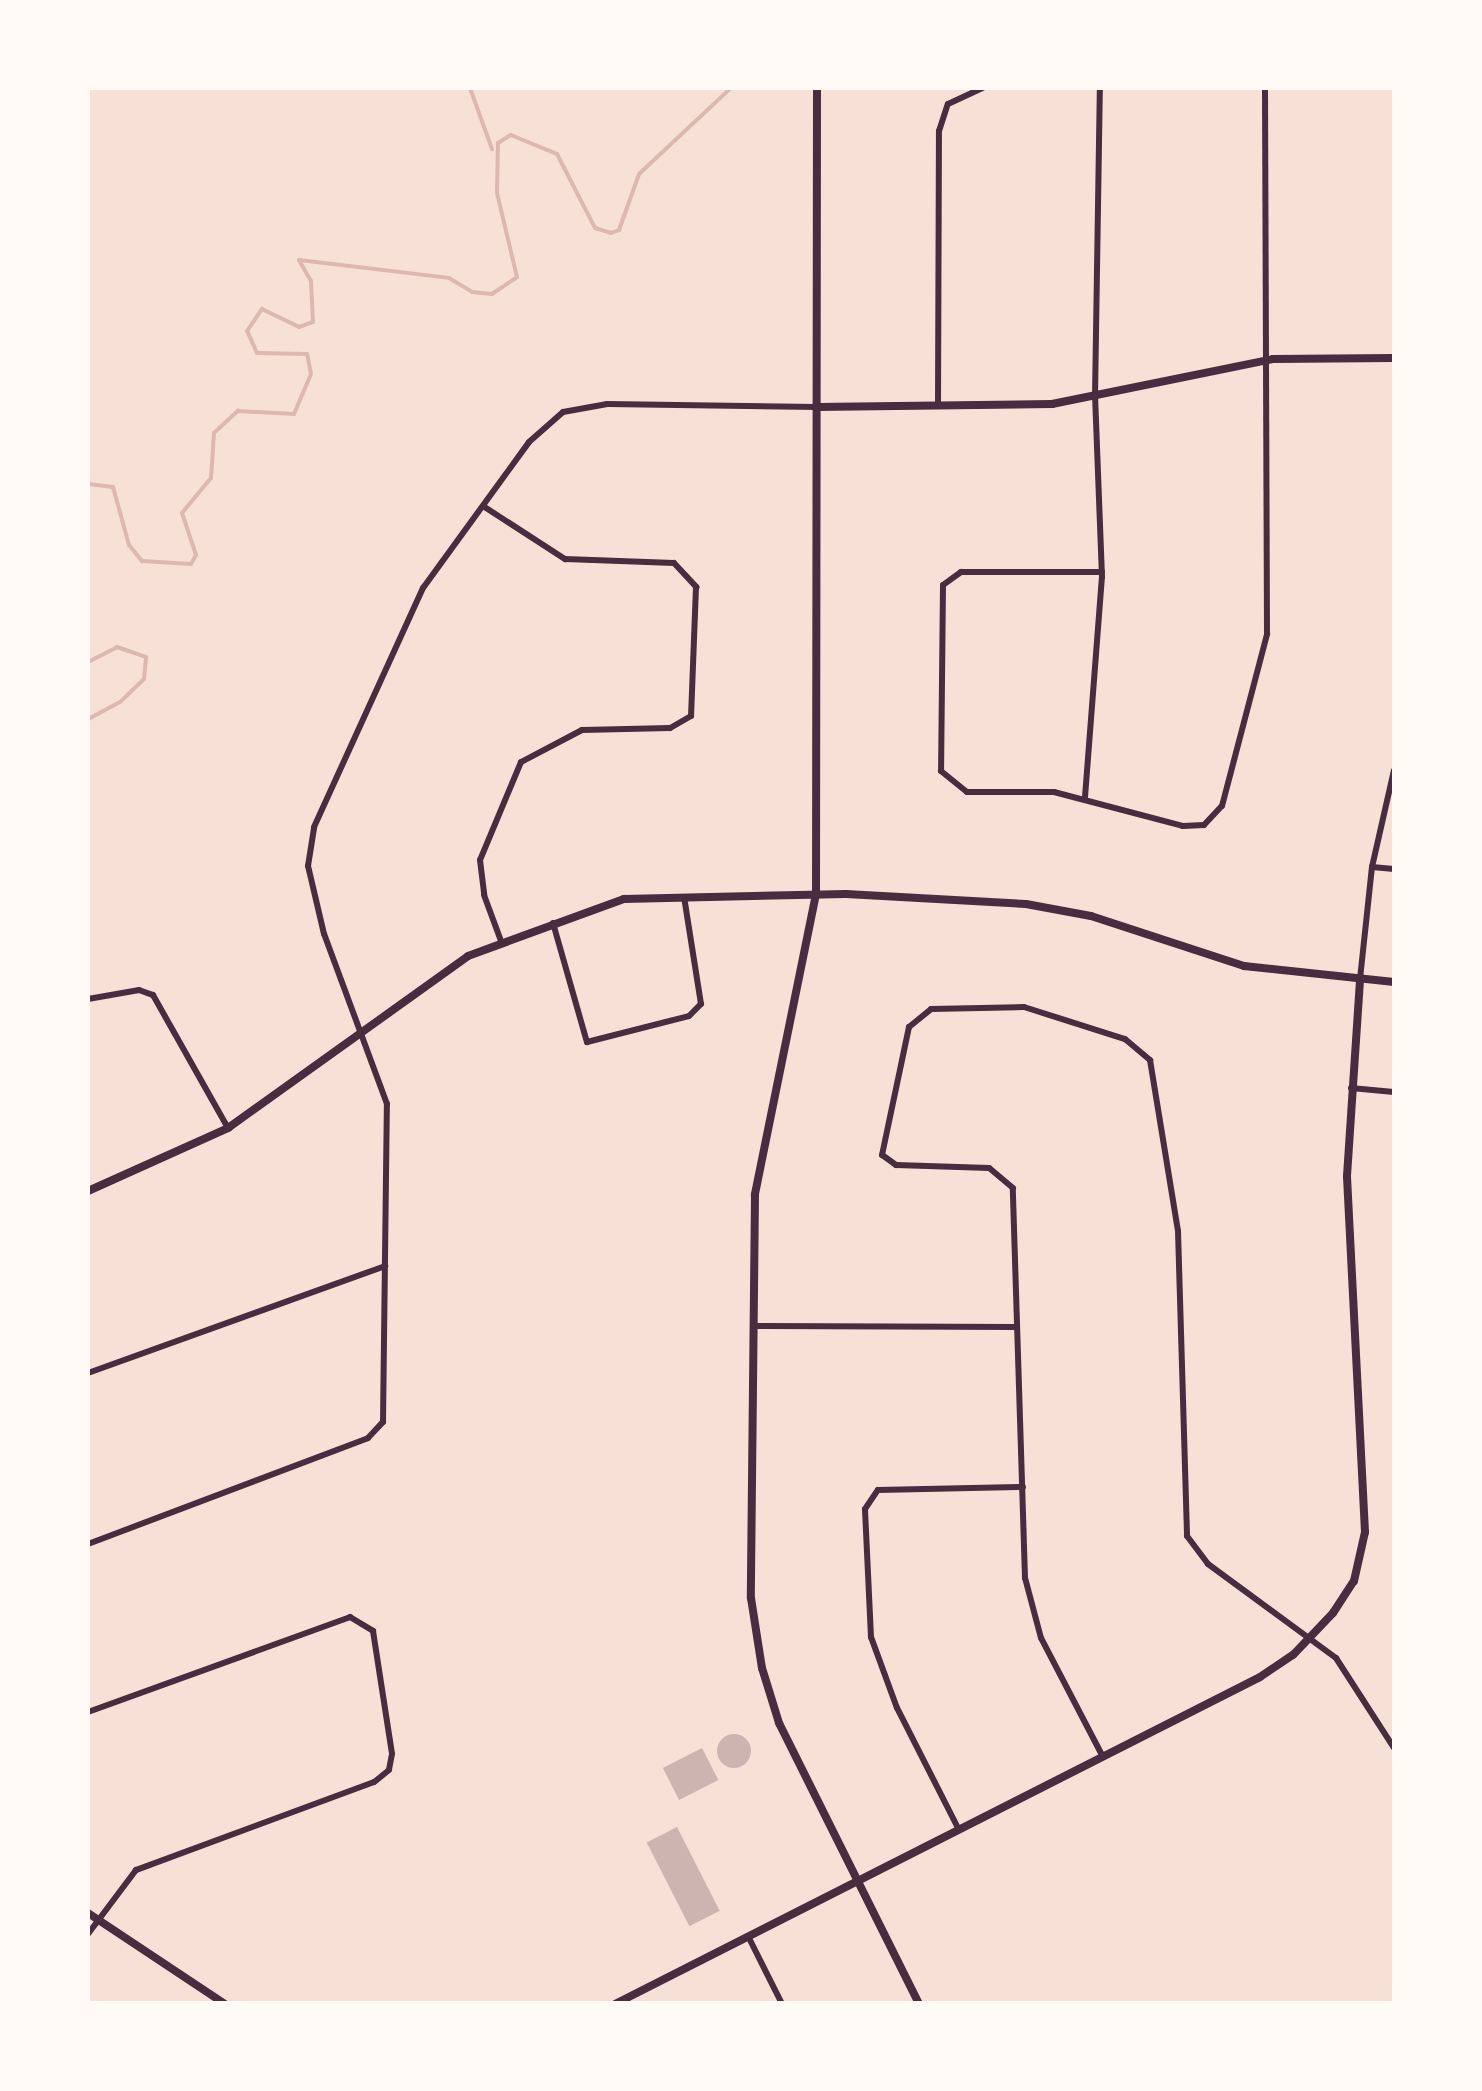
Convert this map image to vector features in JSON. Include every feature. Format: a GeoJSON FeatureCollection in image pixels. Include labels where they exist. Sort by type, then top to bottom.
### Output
{"type":"FeatureCollection","features":[{"type":"Feature","properties":{"kind":"street"},"geometry":{"type":"LineString","coordinates":[[817,88],[816,894],[754,1195],[750,1577],[758,1651],[787,1740],[919,2004]]}},
{"type":"Feature","properties":{"kind":"street"},"geometry":{"type":"LineString","coordinates":[[938,406],[938,131],[948,104],[982,88]]}},
{"type":"Feature","properties":{"kind":"street"},"geometry":{"type":"LineString","coordinates":[[1085,797],[1102,572],[1095,397],[1100,88]]}},
{"type":"Feature","properties":{"kind":"street"},"geometry":{"type":"LineString","coordinates":[[1102,572],[961,572],[943,584],[938,603],[938,765],[949,782],[966,792],[1085,797],[1192,826],[1211,821],[1222,806],[1266,634],[1265,88]]}},
{"type":"Feature","properties":{"kind":"street"},"geometry":{"type":"LineString","coordinates":[[88,1544],[374,1434],[384,1408],[387,1104],[310,880],[312,838],[423,588],[538,431],[572,408],[938,406],[1095,397],[1265,360],[1394,358]]}},
{"type":"Feature","properties":{"kind":"street"},"geometry":{"type":"LineString","coordinates":[[483,506],[565,558],[674,563],[696,588],[691,716],[670,728],[582,730],[521,762],[480,860],[484,895],[500,941]]}},
{"type":"Feature","properties":{"kind":"street"},"geometry":{"type":"LineString","coordinates":[[615,2004],[1260,1677],[1311,1637],[1344,1598],[1364,1544],[1347,1176],[1350,1088],[1372,867],[1394,770]]}},
{"type":"Feature","properties":{"kind":"street"},"geometry":{"type":"LineString","coordinates":[[1372,867],[1394,869]]}},
{"type":"Feature","properties":{"kind":"street"},"geometry":{"type":"LineString","coordinates":[[88,1191],[228,1128],[444,970],[500,941],[624,899],[816,894],[1057,908],[1244,966],[1394,982]]}},
{"type":"Feature","properties":{"kind":"street"},"geometry":{"type":"LineString","coordinates":[[553,923],[587,1042],[688,1016],[702,1004],[684,896]]}},
{"type":"Feature","properties":{"kind":"street"},"geometry":{"type":"LineString","coordinates":[[88,999],[139,990],[153,995],[228,1128]]}},
{"type":"Feature","properties":{"kind":"street"},"geometry":{"type":"LineString","coordinates":[[1104,1758],[1041,1638],[1025,1578],[1008,1180],[989,1168],[896,1165],[882,1155],[909,1027],[931,1008],[1024,1007],[1125,1038],[1150,1060],[1178,1230],[1187,1536],[1208,1564],[1311,1637],[1346,1669],[1394,1748]]}},
{"type":"Feature","properties":{"kind":"street"},"geometry":{"type":"LineString","coordinates":[[1350,1088],[1394,1092]]}},
{"type":"Feature","properties":{"kind":"street"},"geometry":{"type":"LineString","coordinates":[[88,1373],[385,1266]]}},
{"type":"Feature","properties":{"kind":"street"},"geometry":{"type":"LineString","coordinates":[[752,1326],[1017,1326]]}},
{"type":"Feature","properties":{"kind":"street"},"geometry":{"type":"LineString","coordinates":[[958,1828],[897,1708],[871,1637],[865,1509],[878,1490],[1023,1486]]}},
{"type":"Feature","properties":{"kind":"street"},"geometry":{"type":"LineString","coordinates":[[88,1712],[350,1618],[373,1631],[392,1754],[389,1770],[374,1782],[136,1870],[88,1934]]}},
{"type":"Feature","properties":{"kind":"street"},"geometry":{"type":"LineString","coordinates":[[88,1913],[225,2004]]}},
{"type":"Feature","properties":{"kind":"street"},"geometry":{"type":"LineString","coordinates":[[748,1936],[782,2004]]}},
{"type":"Feature","properties":{"kind":"building"},"geometry":{"type":"Polygon","coordinates":[[[734,1734],[746,1739],[751,1751],[746,1763],[734,1768],[722,1763],[717,1751],[722,1739],[734,1734]]]}},
{"type":"Feature","properties":{"kind":"building"},"geometry":{"type":"Polygon","coordinates":[[[702,1748],[718,1780],[679,1800],[663,1768],[702,1748]]]}},
{"type":"Feature","properties":{"kind":"building"},"geometry":{"type":"Polygon","coordinates":[[[677,1827],[720,1911],[689,1926],[647,1842],[677,1827]]]}},
{"type":"Feature","properties":{"kind":"waterway"},"geometry":{"type":"LineString","coordinates":[[470,88],[492,149]]}},
{"type":"Feature","properties":{"kind":"waterway"},"geometry":{"type":"LineString","coordinates":[[88,484],[113,487],[129,545],[142,561],[191,564],[196,555],[182,513],[211,478],[214,433],[238,411],[294,414],[311,374],[307,354],[257,353],[247,331],[262,309],[299,327],[313,322],[311,281],[299,260],[449,278],[472,292],[492,294],[517,277],[497,193],[498,143],[511,135],[557,154],[595,228],[611,233],[619,230],[639,174],[731,88]]}},
{"type":"Feature","properties":{"kind":"waterway"},"geometry":{"type":"LineString","coordinates":[[88,662],[117,647],[146,657],[144,679],[120,702],[88,719]]}}]}
